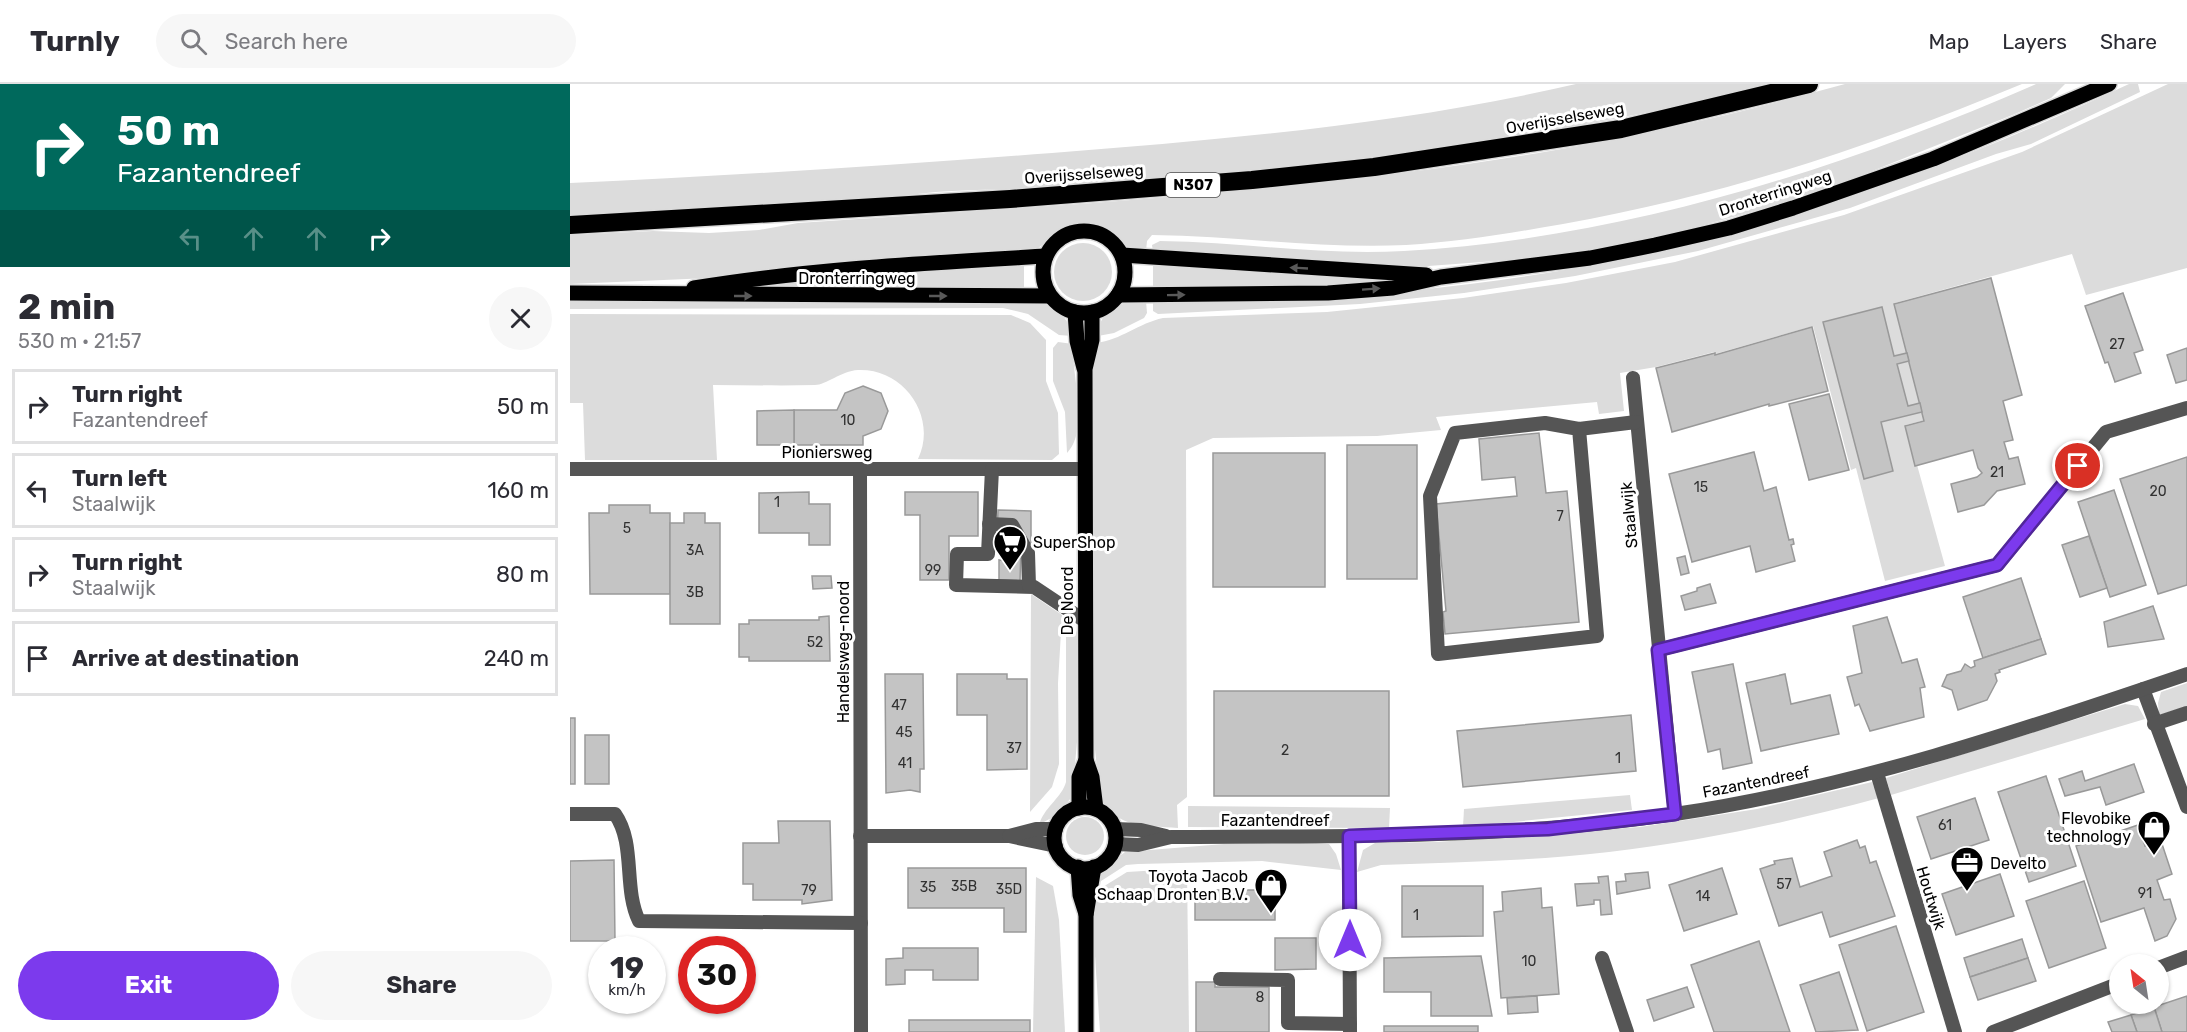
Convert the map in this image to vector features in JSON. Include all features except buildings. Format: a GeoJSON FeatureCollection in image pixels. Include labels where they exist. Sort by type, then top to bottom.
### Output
{"type":"FeatureCollection","features":[{"type":"Feature","properties":{"kind":"highway","name":"Overijsselseweg"},"geometry":{"type":"LineString","coordinates":[[570,225],[1010,199],[1252,180],[1363,168],[1492,151],[1621,129],[1809,84]]}},
{"type":"Feature","properties":{"kind":"main road","name":"Dronterringweg"},"geometry":{"type":"LineString","coordinates":[[1118,295],[1328,293],[1393,288],[1441,277],[1590,258],[1729,228],[1932,159],[2086,88],[2105,84]]}},
{"type":"Feature","properties":{"kind":"main road"},"geometry":{"type":"LineString","coordinates":[[1083,231],[1102,235],[1110,240],[1122,255],[1125,269],[1124,283],[1118,295],[1102,309],[1092,312],[1075,312],[1057,303],[1050,296],[1043,277],[1046,256],[1057,241],[1074,232],[1083,231]]}},
{"type":"Feature","properties":{"kind":"main road","name":"Dronterringweg"},"geometry":{"type":"LineString","coordinates":[[1122,255],[1441,277]]}},
{"type":"Feature","properties":{"kind":"main road","name":"Dronterringweg"},"geometry":{"type":"LineString","coordinates":[[664,292],[738,280],[940,262],[1046,256]]}},
{"type":"Feature","properties":{"kind":"main road","name":"Dronterringweg"},"geometry":{"type":"LineString","coordinates":[[570,293],[664,292],[736,296],[1050,296]]}},
{"type":"Feature","properties":{"kind":"main road","name":"De Noord"},"geometry":{"type":"LineString","coordinates":[[1075,312],[1077,341],[1085,369]]}},
{"type":"Feature","properties":{"kind":"main road","name":"De Noord"},"geometry":{"type":"LineString","coordinates":[[1092,312],[1092,340],[1085,369],[1086,760],[1092,777],[1096,809]]}},
{"type":"Feature","properties":{"kind":"main road","name":"De Noord"},"geometry":{"type":"LineString","coordinates":[[1079,808],[1079,777],[1086,760]]}},
{"type":"Feature","properties":{"kind":"main road"},"geometry":{"type":"LineString","coordinates":[[1079,808],[1096,809],[1106,814],[1115,837],[1110,856],[1094,867],[1078,867],[1062,857],[1056,846],[1056,829],[1065,815],[1079,808]]}},
{"type":"Feature","properties":{"kind":"main road"},"geometry":{"type":"LineString","coordinates":[[1078,867],[1080,895],[1086,915]]}},
{"type":"Feature","properties":{"kind":"main road"},"geometry":{"type":"LineString","coordinates":[[1086,1032],[1086,915],[1094,867]]}},
{"type":"Feature","properties":{"kind":"street","name":"Staalwijk"},"geometry":{"type":"LineString","coordinates":[[1633,378],[1675,814]]}},
{"type":"Feature","properties":{"kind":"street"},"geometry":{"type":"LineString","coordinates":[[1658,650],[1997,565],[2106,432],[2187,408]]}},
{"type":"Feature","properties":{"kind":"street"},"geometry":{"type":"LineString","coordinates":[[1579,429],[1597,636],[1438,654],[1430,496],[1455,433],[1545,423],[1579,429],[1636,422]]}},
{"type":"Feature","properties":{"kind":"street","name":"Pioniersweg"},"geometry":{"type":"LineString","coordinates":[[570,469],[1084,469]]}},
{"type":"Feature","properties":{"kind":"street","name":"Handelsweg-noord"},"geometry":{"type":"LineString","coordinates":[[860,469],[861,1032]]}},
{"type":"Feature","properties":{"kind":"street"},"geometry":{"type":"LineString","coordinates":[[992,469],[988,554],[957,554],[956,585],[1034,587],[1085,621]]}},
{"type":"Feature","properties":{"kind":"street"},"geometry":{"type":"LineString","coordinates":[[990,524],[1012,525],[1028,554],[1029,586]]}},
{"type":"Feature","properties":{"kind":"street","name":"Fazantendreef"},"geometry":{"type":"LineString","coordinates":[[1115,837],[1138,845],[1171,837],[1349,836],[1548,829],[1675,814],[1776,796],[1877,773],[2187,674]]}},
{"type":"Feature","properties":{"kind":"street"},"geometry":{"type":"LineString","coordinates":[[2143,689],[2154,724],[2187,807]]}},
{"type":"Feature","properties":{"kind":"street"},"geometry":{"type":"LineString","coordinates":[[2154,724],[2187,713]]}},
{"type":"Feature","properties":{"kind":"street","name":"Houtwijk"},"geometry":{"type":"LineString","coordinates":[[1877,773],[1954,1032]]}},
{"type":"Feature","properties":{"kind":"street"},"geometry":{"type":"LineString","coordinates":[[570,814],[615,814],[624,827],[631,905],[639,921],[861,923]]}},
{"type":"Feature","properties":{"kind":"street"},"geometry":{"type":"LineString","coordinates":[[1009,836],[1036,829],[1056,829]]}},
{"type":"Feature","properties":{"kind":"street"},"geometry":{"type":"LineString","coordinates":[[860,836],[1009,836],[1056,846]]}},
{"type":"Feature","properties":{"kind":"street"},"geometry":{"type":"LineString","coordinates":[[1220,979],[1288,980],[1288,1023],[1350,1028],[1349,836]]}},
{"type":"Feature","properties":{"kind":"street"},"geometry":{"type":"LineString","coordinates":[[2169,964],[2187,957]]}},
{"type":"Feature","properties":{"kind":"street"},"geometry":{"type":"LineString","coordinates":[[1602,958],[1627,1032]]}},
{"type":"Feature","properties":{"kind":"street"},"geometry":{"type":"LineString","coordinates":[[1993,1032],[2109,987]]}},
{"type":"Feature","properties":{"kind":"shaded area"},"geometry":{"type":"Polygon","coordinates":[[[1576,84],[1776,84],[1639,114],[1502,139],[1295,166],[1080,187],[923,193],[886,199],[570,217],[570,183],[932,162],[1250,136],[1446,110],[1576,84]]]}},
{"type":"Feature","properties":{"kind":"shaded area"},"geometry":{"type":"Polygon","coordinates":[[[1845,84],[2022,84],[1853,148],[1740,184],[1623,212],[1484,237],[1426,244],[1374,246],[1152,235],[1147,241],[1146,251],[1128,249],[1109,233],[1089,226],[1064,229],[1034,251],[733,277],[570,284],[570,235],[653,231],[709,233],[759,230],[798,223],[1175,196],[1363,178],[1550,151],[1624,137],[1735,113],[1845,84]]]}},
{"type":"Feature","properties":{"kind":"shaded area"},"geometry":{"type":"Polygon","coordinates":[[[2036,84],[2065,84],[2051,98],[2015,114],[1812,195],[1675,233],[1598,248],[1535,258],[1415,267],[1153,252],[1152,245],[1160,241],[1343,252],[1404,251],[1485,244],[1566,232],[1647,216],[1807,171],[1885,145],[2036,84]]]}},
{"type":"Feature","properties":{"kind":"shaded area"},"geometry":{"type":"Polygon","coordinates":[[[2129,84],[2138,84],[2140,92],[2031,144],[1996,154],[1850,208],[1698,251],[1575,276],[1464,293],[1360,304],[1158,314],[1153,311],[1153,300],[1318,296],[1417,290],[1604,263],[1694,243],[1782,218],[1956,159],[2129,84]]]}},
{"type":"Feature","properties":{"kind":"shaded area"},"geometry":{"type":"Polygon","coordinates":[[[2168,84],[2187,84],[2187,268],[2086,295],[2072,254],[1895,303],[1925,420],[1906,425],[1945,566],[1885,581],[1856,468],[1851,470],[1813,326],[1715,354],[1714,352],[1656,367],[1620,373],[1624,411],[1599,414],[1597,402],[1436,417],[1441,430],[1377,436],[1213,438],[1186,450],[1187,797],[1177,805],[1178,828],[1133,824],[1124,821],[1107,808],[1100,797],[1093,731],[1092,389],[1096,343],[1114,339],[1163,318],[1327,312],[1463,298],[1566,283],[1675,262],[1844,215],[2022,152],[2168,84]]]}},
{"type":"Feature","properties":{"kind":"shaded area"},"geometry":{"type":"Polygon","coordinates":[[[1077,243],[1089,243],[1104,251],[1112,266],[1112,278],[1104,293],[1089,301],[1077,301],[1062,293],[1054,278],[1054,266],[1062,251],[1077,243]]]}},
{"type":"Feature","properties":{"kind":"shaded area"},"geometry":{"type":"Polygon","coordinates":[[[1153,261],[1395,277],[1395,282],[1347,287],[1153,291],[1153,261]]]}},
{"type":"Feature","properties":{"kind":"shaded area"},"geometry":{"type":"Polygon","coordinates":[[[1024,263],[1024,291],[735,291],[734,286],[1024,263]]]}},
{"type":"Feature","properties":{"kind":"shaded area"},"geometry":{"type":"Polygon","coordinates":[[[1036,300],[1050,305],[1064,317],[1072,336],[1059,335],[1028,314],[1003,308],[570,309],[570,301],[1036,300]]]}},
{"type":"Feature","properties":{"kind":"shaded area"},"geometry":{"type":"Polygon","coordinates":[[[1146,301],[1147,313],[1144,318],[1114,333],[1098,336],[1099,326],[1107,312],[1121,305],[1146,301]]]}},
{"type":"Feature","properties":{"kind":"shaded area"},"geometry":{"type":"Polygon","coordinates":[[[570,314],[1011,315],[1030,323],[1046,340],[1046,381],[1058,413],[1059,454],[1052,460],[918,459],[923,443],[924,427],[913,398],[890,377],[858,370],[815,385],[713,385],[717,460],[585,460],[583,403],[570,403],[570,314]]]}},
{"type":"Feature","properties":{"kind":"shaded area"},"geometry":{"type":"Polygon","coordinates":[[[1058,342],[1073,344],[1078,401],[1077,430],[1074,443],[1067,453],[1065,412],[1053,381],[1053,348],[1058,342]]]}},
{"type":"Feature","properties":{"kind":"shaded area"},"geometry":{"type":"Polygon","coordinates":[[[1031,594],[1062,615],[1058,683],[1059,764],[1052,787],[1030,812],[1031,594]]]}},
{"type":"Feature","properties":{"kind":"shaded area"},"geometry":{"type":"Polygon","coordinates":[[[1066,617],[1073,621],[1077,633],[1078,731],[1072,797],[1055,816],[1042,823],[1040,822],[1043,816],[1066,782],[1066,617]]]}},
{"type":"Feature","properties":{"kind":"shaded area"},"geometry":{"type":"Polygon","coordinates":[[[2187,683],[2187,706],[2159,715],[2158,703],[2161,692],[2187,683]]]}},
{"type":"Feature","properties":{"kind":"shaded area"},"geometry":{"type":"Polygon","coordinates":[[[2125,704],[2138,706],[2145,719],[1891,795],[1886,778],[2125,704]]]}},
{"type":"Feature","properties":{"kind":"shaded area"},"geometry":{"type":"Polygon","coordinates":[[[1872,782],[1879,798],[1779,823],[1643,848],[1495,861],[1381,865],[1357,872],[1363,850],[1375,843],[1437,842],[1640,827],[1757,809],[1872,782]]]}},
{"type":"Feature","properties":{"kind":"shaded area"},"geometry":{"type":"Polygon","coordinates":[[[1630,795],[1632,810],[1463,827],[1464,809],[1630,795]]]}},
{"type":"Feature","properties":{"kind":"shaded area"},"geometry":{"type":"Polygon","coordinates":[[[1188,806],[1390,808],[1389,828],[1188,827],[1188,806]]]}},
{"type":"Feature","properties":{"kind":"shaded area"},"geometry":{"type":"Polygon","coordinates":[[[1085,817],[1098,823],[1104,836],[1098,849],[1085,855],[1072,849],[1066,836],[1072,823],[1085,817]]]}},
{"type":"Feature","properties":{"kind":"shaded area"},"geometry":{"type":"Polygon","coordinates":[[[1303,842],[1329,844],[1336,854],[1341,870],[1262,861],[1138,864],[1126,865],[1098,883],[1098,876],[1125,852],[1224,844],[1303,842]]]}},
{"type":"Feature","properties":{"kind":"shaded area"},"geometry":{"type":"Polygon","coordinates":[[[1187,871],[1189,1032],[1100,1032],[1093,925],[1098,890],[1127,872],[1187,871]]]}},
{"type":"Feature","properties":{"kind":"shaded area"},"geometry":{"type":"Polygon","coordinates":[[[1036,877],[1053,886],[1059,920],[1065,1032],[1033,1032],[1036,877]]]}},
{"type":"Feature","properties":{"kind":"place","name":"SuperShop"},"geometry":{"type":"Point","coordinates":[1010,571]}},
{"type":"Feature","properties":{"kind":"place","name":"Flevobike technology"},"geometry":{"type":"Point","coordinates":[2154,856]}},
{"type":"Feature","properties":{"kind":"place","name":"Develto"},"geometry":{"type":"Point","coordinates":[1967,892]}},
{"type":"Feature","properties":{"kind":"place","name":"Toyota Jacob Schaap Dronten B.V."},"geometry":{"type":"Point","coordinates":[1271,914]}},
{"type":"Feature","properties":{"kind":"route"},"geometry":{"type":"LineString","coordinates":[[1350,940],[1349,836],[1548,829],[1675,814],[1658,650],[1997,565],[2078,466]]}}]}
